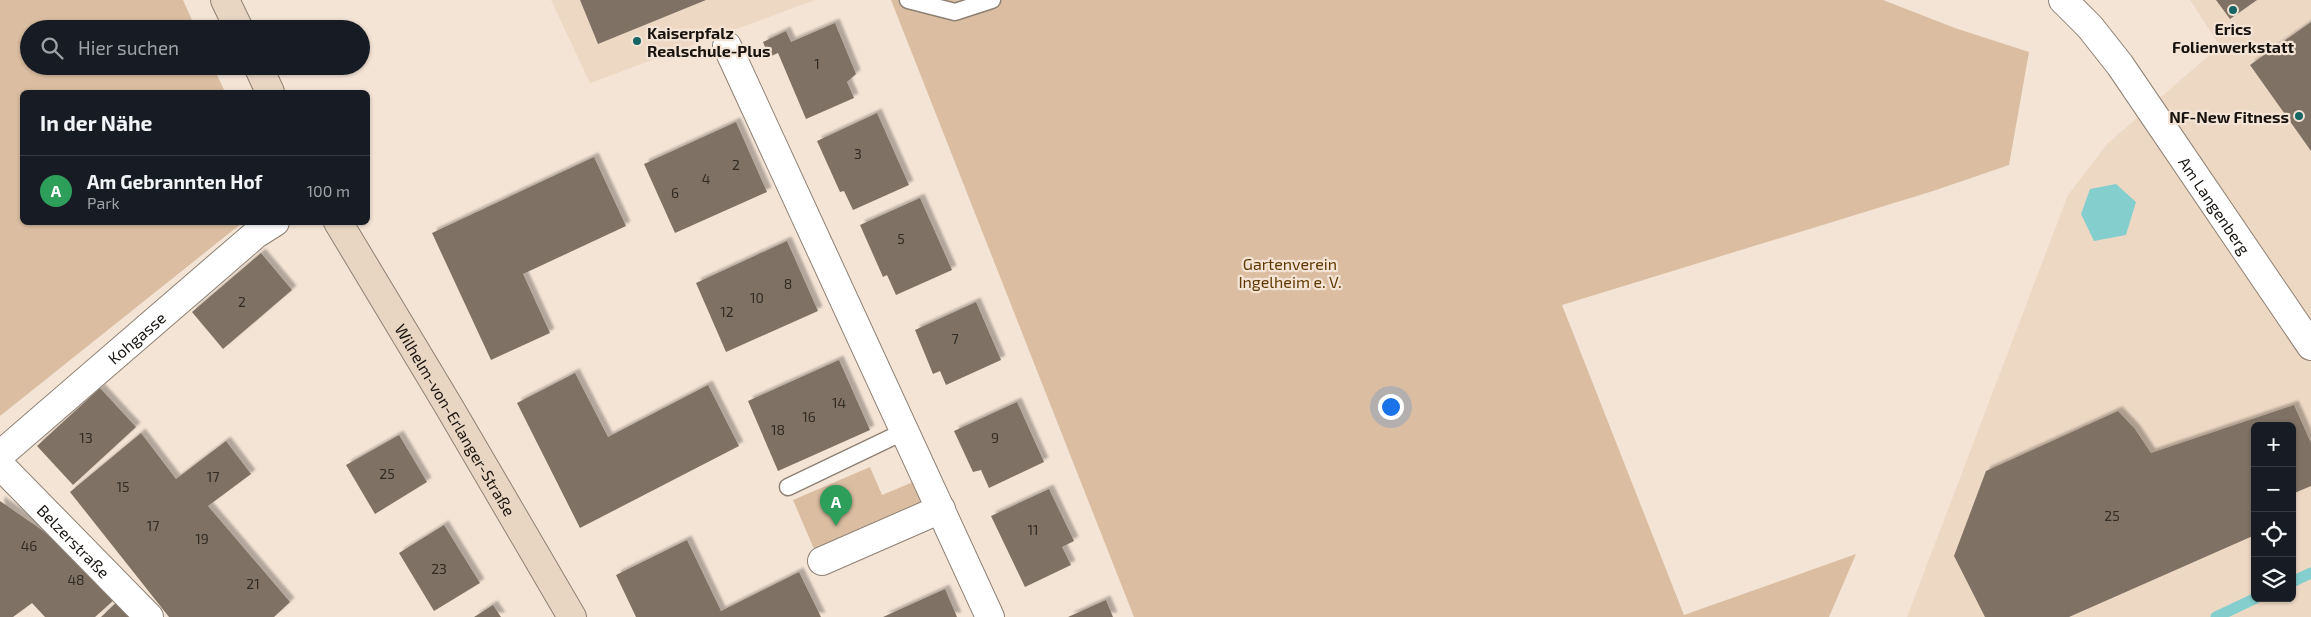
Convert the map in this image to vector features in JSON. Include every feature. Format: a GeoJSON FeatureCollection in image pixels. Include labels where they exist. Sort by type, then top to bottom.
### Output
{"type":"FeatureCollection","features":[{"type":"Feature","properties":{"kind":"main road"},"geometry":{"type":"LineString","coordinates":[[225,0],[235,20]]}},
{"type":"Feature","properties":{"kind":"main road"},"geometry":{"type":"LineString","coordinates":[[262,75],[269,90]]}},
{"type":"Feature","properties":{"kind":"main road","name":"Wilhelm-von-Erlanger-Straße"},"geometry":{"type":"LineString","coordinates":[[340,225],[572,617]]}},
{"type":"Feature","properties":{"kind":"street","name":"Am Langenberg"},"geometry":{"type":"LineString","coordinates":[[2063,0],[2090,27],[2120,65],[2311,346]]}},
{"type":"Feature","properties":{"kind":"street","name":"Am Langenberg"},"geometry":{"type":"LineString","coordinates":[[2088,0],[2120,65]]}},
{"type":"Feature","properties":{"kind":"street"},"geometry":{"type":"LineString","coordinates":[[727,46],[990,617]]}},
{"type":"Feature","properties":{"kind":"street","name":"Kohgasse"},"geometry":{"type":"LineString","coordinates":[[0,455],[256,234],[270,225]]}},
{"type":"Feature","properties":{"kind":"street","name":"Belzerstraße"},"geometry":{"type":"LineString","coordinates":[[0,465],[149,617]]}},
{"type":"Feature","properties":{"kind":"street"},"geometry":{"type":"LineString","coordinates":[[822,561],[941,509]]}},
{"type":"Feature","properties":{"kind":"lane"},"geometry":{"type":"LineString","coordinates":[[908,0],[955,12],[992,0]]}},
{"type":"Feature","properties":{"kind":"lane"},"geometry":{"type":"LineString","coordinates":[[788,487],[905,431]]}},
{"type":"Feature","properties":{"kind":"shaded area","name":"Kaiserpfalz Realschule-Plus"},"geometry":{"type":"Polygon","coordinates":[[[551,0],[815,0],[590,83],[551,0]]]}},
{"type":"Feature","properties":{"kind":"shaded area"},"geometry":{"type":"Polygon","coordinates":[[[2190,0],[2311,0],[2311,617],[1907,617],[2068,195],[2108,143],[2220,46],[2190,0]]]}},
{"type":"Feature","properties":{"kind":"green space"},"geometry":{"type":"Polygon","coordinates":[[[0,0],[183,0],[192,20],[20,20],[20,75],[217,75],[224,90],[20,90],[20,225],[239,225],[0,416],[0,0]]]}},
{"type":"Feature","properties":{"kind":"green space","name":"Gartenverein Ingelheim e. V."},"geometry":{"type":"Polygon","coordinates":[[[891,0],[1883,0],[1955,28],[2029,52],[2009,165],[1933,191],[1562,305],[1684,615],[1856,554],[1829,617],[1134,617],[891,0]]]}},
{"type":"Feature","properties":{"kind":"green space"},"geometry":{"type":"Polygon","coordinates":[[[870,467],[882,495],[913,482],[922,503],[814,549],[793,500],[870,467]]]}},
{"type":"Feature","properties":{"kind":"water"},"geometry":{"type":"Polygon","coordinates":[[[2116,184],[2136,202],[2126,235],[2094,241],[2081,214],[2090,189],[2116,184]]]}},
{"type":"Feature","properties":{"kind":"building"},"geometry":{"type":"Polygon","coordinates":[[[580,0],[706,0],[598,44],[580,0]]]}},
{"type":"Feature","properties":{"kind":"building","name":"Erics Folienwerkstatt"},"geometry":{"type":"Polygon","coordinates":[[[2216,0],[2257,0],[2230,19],[2216,0]]]}},
{"type":"Feature","properties":{"kind":"building","name":"NF-New Fitness"},"geometry":{"type":"Polygon","coordinates":[[[2311,22],[2311,151],[2250,65],[2311,22]]]}},
{"type":"Feature","properties":{"kind":"building"},"geometry":{"type":"Polygon","coordinates":[[[835,23],[856,74],[847,82],[854,98],[806,119],[778,53],[769,57],[763,42],[786,31],[791,42],[835,23]]]}},
{"type":"Feature","properties":{"kind":"building"},"geometry":{"type":"Polygon","coordinates":[[[877,113],[909,185],[853,210],[844,191],[840,192],[817,141],[877,113]]]}},
{"type":"Feature","properties":{"kind":"building"},"geometry":{"type":"Polygon","coordinates":[[[736,122],[767,192],[675,233],[644,164],[736,122]]]}},
{"type":"Feature","properties":{"kind":"building"},"geometry":{"type":"Polygon","coordinates":[[[594,157],[626,226],[523,274],[550,333],[491,360],[432,233],[594,157]]]}},
{"type":"Feature","properties":{"kind":"building"},"geometry":{"type":"Polygon","coordinates":[[[920,198],[952,270],[896,295],[887,275],[883,277],[860,225],[920,198]]]}},
{"type":"Feature","properties":{"kind":"building"},"geometry":{"type":"Polygon","coordinates":[[[787,241],[818,311],[726,352],[696,283],[787,241]]]}},
{"type":"Feature","properties":{"kind":"building"},"geometry":{"type":"Polygon","coordinates":[[[261,253],[292,290],[223,349],[192,312],[261,253]]]}},
{"type":"Feature","properties":{"kind":"building"},"geometry":{"type":"Polygon","coordinates":[[[976,302],[1001,360],[946,385],[940,371],[933,374],[915,330],[976,302]]]}},
{"type":"Feature","properties":{"kind":"building"},"geometry":{"type":"Polygon","coordinates":[[[839,360],[870,430],[778,471],[748,401],[839,360]]]}},
{"type":"Feature","properties":{"kind":"building"},"geometry":{"type":"Polygon","coordinates":[[[575,373],[608,437],[708,385],[739,446],[580,528],[517,403],[575,373]]]}},
{"type":"Feature","properties":{"kind":"building"},"geometry":{"type":"Polygon","coordinates":[[[100,388],[136,427],[73,485],[37,446],[100,388]]]}},
{"type":"Feature","properties":{"kind":"building"},"geometry":{"type":"Polygon","coordinates":[[[1017,402],[1044,462],[989,488],[981,470],[973,472],[954,431],[1017,402]]]}},
{"type":"Feature","properties":{"kind":"building"},"geometry":{"type":"Polygon","coordinates":[[[2294,405],[2311,443],[2311,486],[2296,492],[2296,422],[2251,422],[2251,537],[2069,617],[1985,617],[1954,556],[1986,471],[2118,411],[2135,429],[2151,453],[2294,405]]]}},
{"type":"Feature","properties":{"kind":"building"},"geometry":{"type":"Polygon","coordinates":[[[141,433],[176,479],[226,441],[251,474],[208,506],[290,602],[274,617],[169,617],[70,492],[141,433]]]}},
{"type":"Feature","properties":{"kind":"building"},"geometry":{"type":"Polygon","coordinates":[[[399,435],[427,482],[375,514],[346,465],[399,435]]]}},
{"type":"Feature","properties":{"kind":"building"},"geometry":{"type":"Polygon","coordinates":[[[1049,489],[1074,541],[1062,547],[1071,565],[1025,587],[991,516],[1049,489]]]}},
{"type":"Feature","properties":{"kind":"building"},"geometry":{"type":"Polygon","coordinates":[[[0,501],[42,530],[76,559],[115,599],[95,617],[45,617],[32,603],[13,617],[0,617],[0,501]]]}},
{"type":"Feature","properties":{"kind":"building"},"geometry":{"type":"Polygon","coordinates":[[[444,525],[480,583],[434,611],[399,553],[444,525]]]}},
{"type":"Feature","properties":{"kind":"building"},"geometry":{"type":"Polygon","coordinates":[[[687,540],[721,611],[799,572],[821,617],[636,617],[616,575],[687,540]]]}},
{"type":"Feature","properties":{"kind":"building"},"geometry":{"type":"Polygon","coordinates":[[[945,589],[957,617],[883,617],[945,589]]]}},
{"type":"Feature","properties":{"kind":"building"},"geometry":{"type":"Polygon","coordinates":[[[119,600],[135,617],[101,617],[119,600]]]}},
{"type":"Feature","properties":{"kind":"building"},"geometry":{"type":"Polygon","coordinates":[[[1106,600],[1113,617],[1068,617],[1106,600]]]}},
{"type":"Feature","properties":{"kind":"building"},"geometry":{"type":"Polygon","coordinates":[[[493,605],[501,617],[474,617],[493,605]]]}},
{"type":"Feature","properties":{"kind":"waterway"},"geometry":{"type":"LineString","coordinates":[[2296,580],[2311,573]]}},
{"type":"Feature","properties":{"kind":"waterway"},"geometry":{"type":"LineString","coordinates":[[2216,617],[2251,600]]}},
{"type":"Feature","properties":{"kind":"place","name":"Erics Folienwerkstatt"},"geometry":{"type":"Point","coordinates":[2233,10]}},
{"type":"Feature","properties":{"kind":"place","name":"Kaiserpfalz Realschule-Plus"},"geometry":{"type":"Point","coordinates":[637,41]}},
{"type":"Feature","properties":{"kind":"place","name":"NF-New Fitness"},"geometry":{"type":"Point","coordinates":[2299,116]}},
{"type":"Feature","properties":{"kind":"place","name":"Am Gebrannten Hof"},"geometry":{"type":"Point","coordinates":[836,526]}}]}
